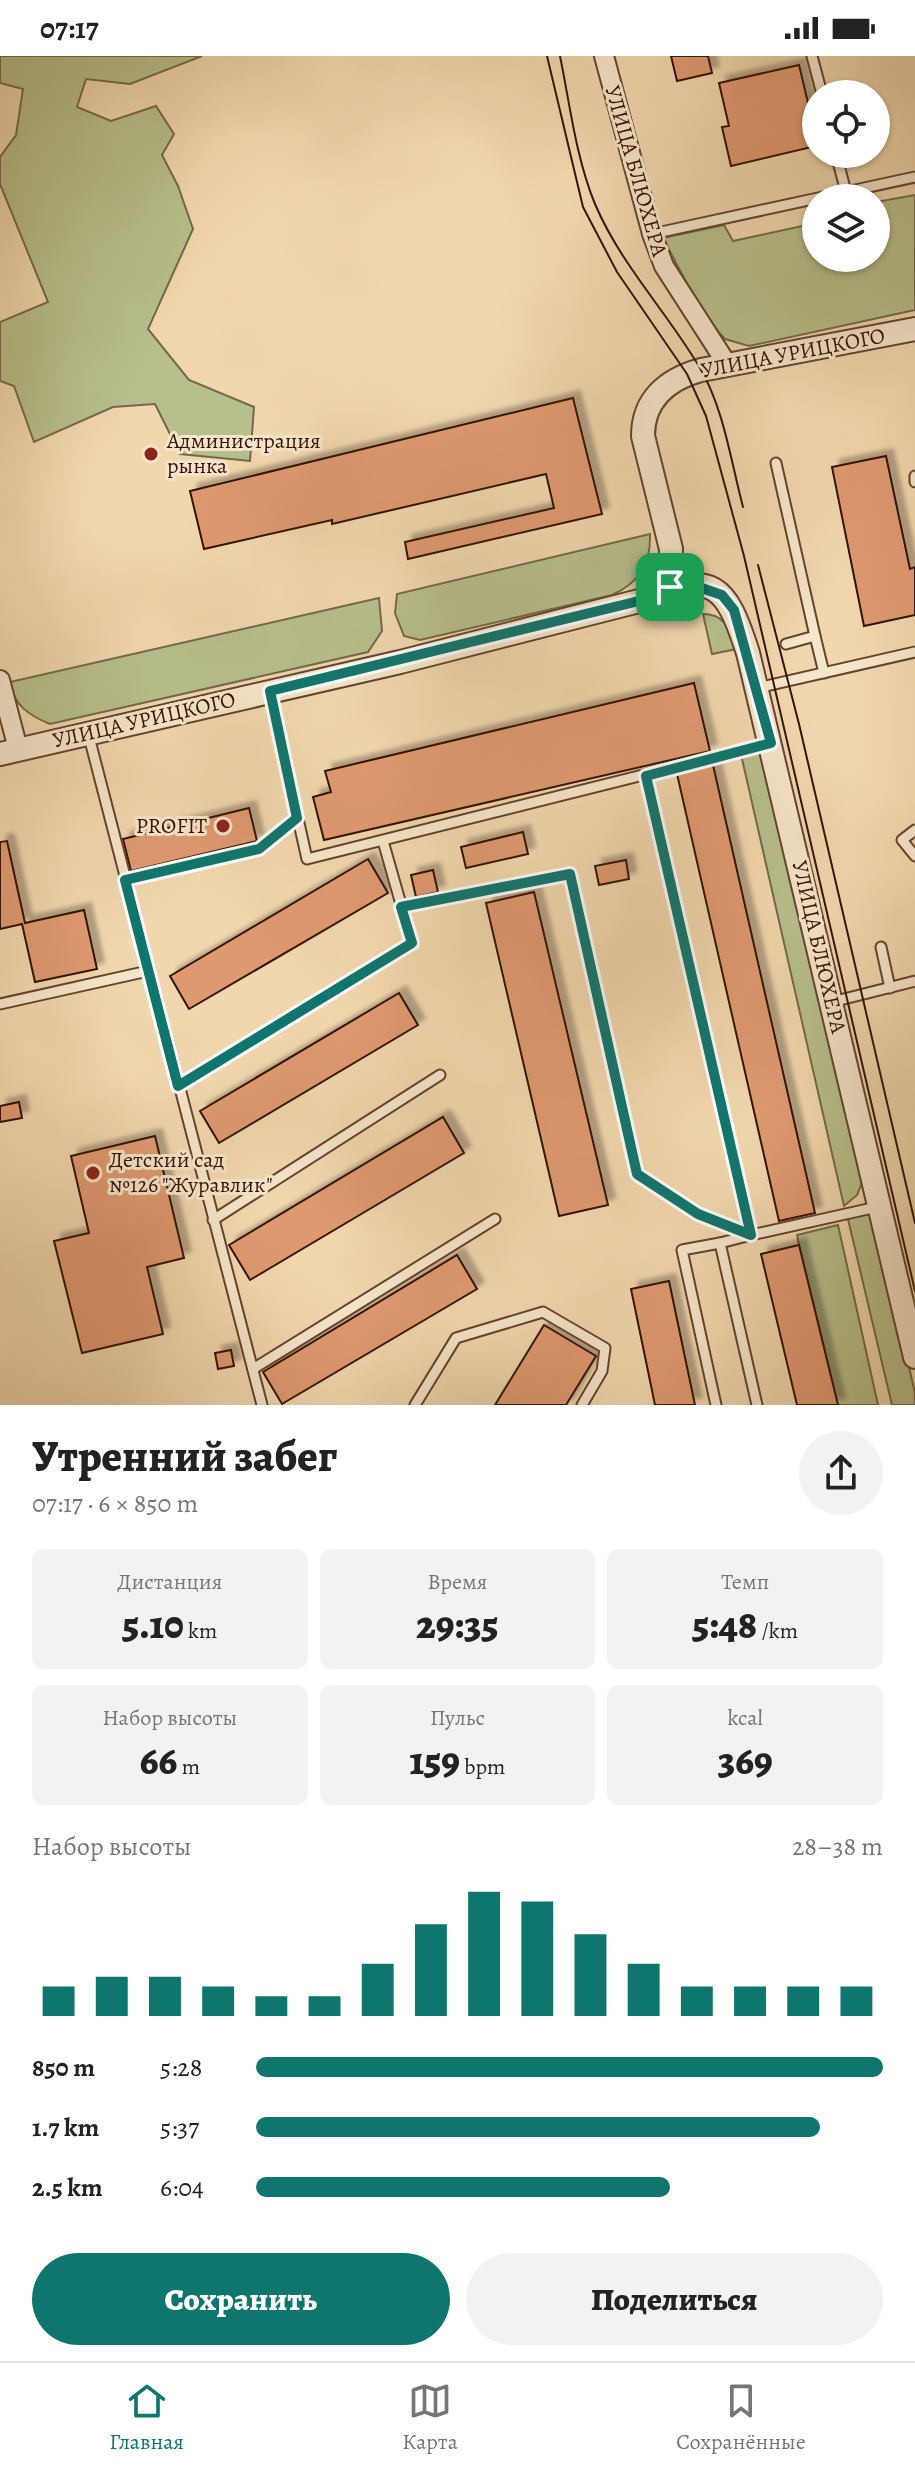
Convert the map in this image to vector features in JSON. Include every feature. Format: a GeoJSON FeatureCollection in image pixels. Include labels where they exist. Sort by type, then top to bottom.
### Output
{"type":"FeatureCollection","features":[{"type":"Feature","properties":{"kind":"street","name":"УЛИЦА БЛЮХЕРА"},"geometry":{"type":"LineString","coordinates":[[604,56],[652,234],[664,266],[727,364]]}},
{"type":"Feature","properties":{"kind":"street","name":"УЛИЦА УРИЦКОГО"},"geometry":{"type":"LineString","coordinates":[[9,752],[643,600],[670,587],[671,549],[643,422],[658,392],[687,374],[727,364],[915,329]]}},
{"type":"Feature","properties":{"kind":"street","name":"УЛИЦА БЛЮХЕРА"},"geometry":{"type":"LineString","coordinates":[[670,587],[687,583],[722,595],[734,610],[771,743],[915,1357]]}},
{"type":"Feature","properties":{"kind":"street"},"geometry":{"type":"LineString","coordinates":[[0,680],[9,752]]}},
{"type":"Feature","properties":{"kind":"lane"},"geometry":{"type":"LineString","coordinates":[[812,56],[818,80]]}},
{"type":"Feature","properties":{"kind":"lane"},"geometry":{"type":"LineString","coordinates":[[883,184],[915,177]]}},
{"type":"Feature","properties":{"kind":"lane"},"geometry":{"type":"LineString","coordinates":[[652,234],[802,202]]}},
{"type":"Feature","properties":{"kind":"lane"},"geometry":{"type":"LineString","coordinates":[[776,463],[824,673]]}},
{"type":"Feature","properties":{"kind":"lane"},"geometry":{"type":"LineString","coordinates":[[786,644],[815,636]]}},
{"type":"Feature","properties":{"kind":"lane"},"geometry":{"type":"LineString","coordinates":[[757,688],[915,652]]}},
{"type":"Feature","properties":{"kind":"lane"},"geometry":{"type":"LineString","coordinates":[[270,691],[307,859],[771,743]]}},
{"type":"Feature","properties":{"kind":"lane"},"geometry":{"type":"LineString","coordinates":[[88,733],[262,1405]]}},
{"type":"Feature","properties":{"kind":"lane"},"geometry":{"type":"LineString","coordinates":[[646,776],[751,1235]]}},
{"type":"Feature","properties":{"kind":"lane"},"geometry":{"type":"LineString","coordinates":[[125,880],[259,849],[297,818]]}},
{"type":"Feature","properties":{"kind":"lane"},"geometry":{"type":"LineString","coordinates":[[915,830],[902,840],[915,856]]}},
{"type":"Feature","properties":{"kind":"lane"},"geometry":{"type":"LineString","coordinates":[[178,1086],[412,943],[383,841]]}},
{"type":"Feature","properties":{"kind":"lane"},"geometry":{"type":"LineString","coordinates":[[401,907],[570,874],[637,1174],[698,1214],[751,1235]]}},
{"type":"Feature","properties":{"kind":"lane"},"geometry":{"type":"LineString","coordinates":[[881,947],[890,988]]}},
{"type":"Feature","properties":{"kind":"lane"},"geometry":{"type":"LineString","coordinates":[[0,1004],[148,971]]}},
{"type":"Feature","properties":{"kind":"lane"},"geometry":{"type":"LineString","coordinates":[[832,1002],[915,981]]}},
{"type":"Feature","properties":{"kind":"lane"},"geometry":{"type":"LineString","coordinates":[[213,1220],[440,1075]]}},
{"type":"Feature","properties":{"kind":"lane"},"geometry":{"type":"LineString","coordinates":[[716,1405],[682,1250],[878,1207]]}},
{"type":"Feature","properties":{"kind":"lane"},"geometry":{"type":"LineString","coordinates":[[253,1369],[495,1219]]}},
{"type":"Feature","properties":{"kind":"lane"},"geometry":{"type":"LineString","coordinates":[[720,1243],[757,1405]]}},
{"type":"Feature","properties":{"kind":"lane"},"geometry":{"type":"LineString","coordinates":[[415,1405],[456,1338],[543,1312],[605,1348],[602,1371],[582,1405]]}},
{"type":"Feature","properties":{"kind":"green space"},"geometry":{"type":"Polygon","coordinates":[[[0,56],[202,56],[130,84],[86,79],[77,107],[111,121],[156,106],[174,134],[162,155],[178,186],[193,229],[148,329],[189,380],[254,407],[250,461],[180,454],[155,404],[113,407],[34,442],[14,386],[0,381],[0,322],[48,302],[0,184],[0,157],[16,135],[23,89],[0,83],[0,56]]]}},
{"type":"Feature","properties":{"kind":"green space"},"geometry":{"type":"Polygon","coordinates":[[[915,195],[915,310],[749,346],[725,339],[704,316],[663,238],[724,225],[733,241],[802,226],[802,272],[890,272],[890,199],[915,195]]]}},
{"type":"Feature","properties":{"kind":"green space"},"geometry":{"type":"Polygon","coordinates":[[[650,534],[642,571],[629,585],[612,595],[420,640],[404,636],[395,613],[397,594],[650,534]]]}},
{"type":"Feature","properties":{"kind":"green space"},"geometry":{"type":"Polygon","coordinates":[[[379,598],[382,631],[368,652],[50,724],[24,709],[15,697],[10,682],[379,598]]]}},
{"type":"Feature","properties":{"kind":"green space"},"geometry":{"type":"Polygon","coordinates":[[[703,614],[722,620],[737,649],[712,654],[703,614]]]}},
{"type":"Feature","properties":{"kind":"green space"},"geometry":{"type":"Polygon","coordinates":[[[759,746],[862,1183],[857,1195],[844,1206],[740,750],[759,746]]]}},
{"type":"Feature","properties":{"kind":"green space"},"geometry":{"type":"Polygon","coordinates":[[[872,1209],[915,1393],[915,1405],[892,1405],[847,1215],[872,1209]]]}},
{"type":"Feature","properties":{"kind":"green space"},"geometry":{"type":"Polygon","coordinates":[[[838,1225],[878,1405],[838,1405],[799,1245],[797,1235],[838,1225]]]}},
{"type":"Feature","properties":{"kind":"building"},"geometry":{"type":"Polygon","coordinates":[[[671,56],[708,56],[712,73],[677,81],[671,56]]]}},
{"type":"Feature","properties":{"kind":"building"},"geometry":{"type":"Polygon","coordinates":[[[799,65],[803,80],[802,149],[731,166],[722,127],[729,126],[719,83],[799,65]]]}},
{"type":"Feature","properties":{"kind":"building"},"geometry":{"type":"Polygon","coordinates":[[[573,398],[602,514],[408,559],[405,542],[554,508],[546,474],[332,524],[332,520],[204,549],[190,491],[573,398]]]}},
{"type":"Feature","properties":{"kind":"building"},"geometry":{"type":"Polygon","coordinates":[[[886,456],[910,569],[915,567],[915,615],[864,626],[832,467],[886,456]]]}},
{"type":"Feature","properties":{"kind":"building"},"geometry":{"type":"Polygon","coordinates":[[[694,683],[710,751],[324,840],[313,797],[331,792],[325,771],[694,683]]]}},
{"type":"Feature","properties":{"kind":"building"},"geometry":{"type":"Polygon","coordinates":[[[713,765],[815,1213],[779,1221],[677,774],[713,765]]]}},
{"type":"Feature","properties":{"kind":"building"},"geometry":{"type":"Polygon","coordinates":[[[249,808],[257,841],[131,871],[123,839],[249,808]]]}},
{"type":"Feature","properties":{"kind":"building"},"geometry":{"type":"Polygon","coordinates":[[[523,832],[528,854],[466,868],[461,847],[523,832]]]}},
{"type":"Feature","properties":{"kind":"building"},"geometry":{"type":"Polygon","coordinates":[[[7,841],[25,923],[84,910],[97,969],[35,982],[22,924],[0,929],[0,842],[7,841]]]}},
{"type":"Feature","properties":{"kind":"building"},"geometry":{"type":"Polygon","coordinates":[[[368,859],[388,893],[189,1009],[170,976],[368,859]]]}},
{"type":"Feature","properties":{"kind":"building"},"geometry":{"type":"Polygon","coordinates":[[[626,860],[629,879],[599,885],[595,866],[626,860]]]}},
{"type":"Feature","properties":{"kind":"building"},"geometry":{"type":"Polygon","coordinates":[[[433,870],[438,892],[416,897],[411,875],[433,870]]]}},
{"type":"Feature","properties":{"kind":"building"},"geometry":{"type":"Polygon","coordinates":[[[534,892],[608,1205],[559,1216],[486,903],[534,892]]]}},
{"type":"Feature","properties":{"kind":"building"},"geometry":{"type":"Polygon","coordinates":[[[399,993],[418,1025],[219,1143],[200,1111],[399,993]]]}},
{"type":"Feature","properties":{"kind":"building"},"geometry":{"type":"Polygon","coordinates":[[[19,1102],[22,1118],[0,1122],[0,1106],[19,1102]]]}},
{"type":"Feature","properties":{"kind":"building"},"geometry":{"type":"Polygon","coordinates":[[[443,1117],[464,1153],[250,1280],[229,1245],[443,1117]]]}},
{"type":"Feature","properties":{"kind":"building"},"geometry":{"type":"Polygon","coordinates":[[[155,1136],[184,1258],[147,1267],[163,1334],[82,1353],[54,1241],[89,1233],[71,1156],[155,1136]]]}},
{"type":"Feature","properties":{"kind":"building"},"geometry":{"type":"Polygon","coordinates":[[[799,1245],[838,1405],[797,1405],[761,1254],[799,1245]]]}},
{"type":"Feature","properties":{"kind":"building"},"geometry":{"type":"Polygon","coordinates":[[[457,1255],[477,1289],[282,1404],[263,1372],[457,1255]]]}},
{"type":"Feature","properties":{"kind":"building"},"geometry":{"type":"Polygon","coordinates":[[[669,1281],[695,1405],[655,1405],[631,1289],[669,1281]]]}},
{"type":"Feature","properties":{"kind":"building"},"geometry":{"type":"Polygon","coordinates":[[[544,1325],[596,1356],[566,1405],[495,1405],[544,1325]]]}},
{"type":"Feature","properties":{"kind":"building"},"geometry":{"type":"Polygon","coordinates":[[[231,1350],[234,1366],[218,1369],[215,1353],[231,1350]]]}},
{"type":"Feature","properties":{"kind":"tram line"},"geometry":{"type":"LineString","coordinates":[[547,56],[583,207],[617,272],[687,374],[706,416],[744,556],[915,1291]]}},
{"type":"Feature","properties":{"kind":"tram line"},"geometry":{"type":"LineString","coordinates":[[560,56],[578,150],[595,204],[631,268],[687,347],[708,384],[721,418],[743,507]]}},
{"type":"Feature","properties":{"kind":"tram line"},"geometry":{"type":"LineString","coordinates":[[758,565],[799,724],[915,1223]]}},
{"type":"Feature","properties":{"kind":"place","name":"Администрация рынка"},"geometry":{"type":"Point","coordinates":[151,454]}},
{"type":"Feature","properties":{"kind":"place","name":"PROFIT"},"geometry":{"type":"Point","coordinates":[223,826]}},
{"type":"Feature","properties":{"kind":"place","name":"Детский сад №126 \"Журавлик\""},"geometry":{"type":"Point","coordinates":[93,1173]}},
{"type":"Feature","properties":{"kind":"route"},"geometry":{"type":"LineString","coordinates":[[687,583],[701,586],[722,595],[734,610],[771,743],[646,776],[751,1235],[698,1214],[637,1174],[570,874],[401,907],[412,943],[178,1086],[125,880],[259,849],[297,818],[270,691],[400,662],[643,600],[670,587],[687,583]]}}]}
